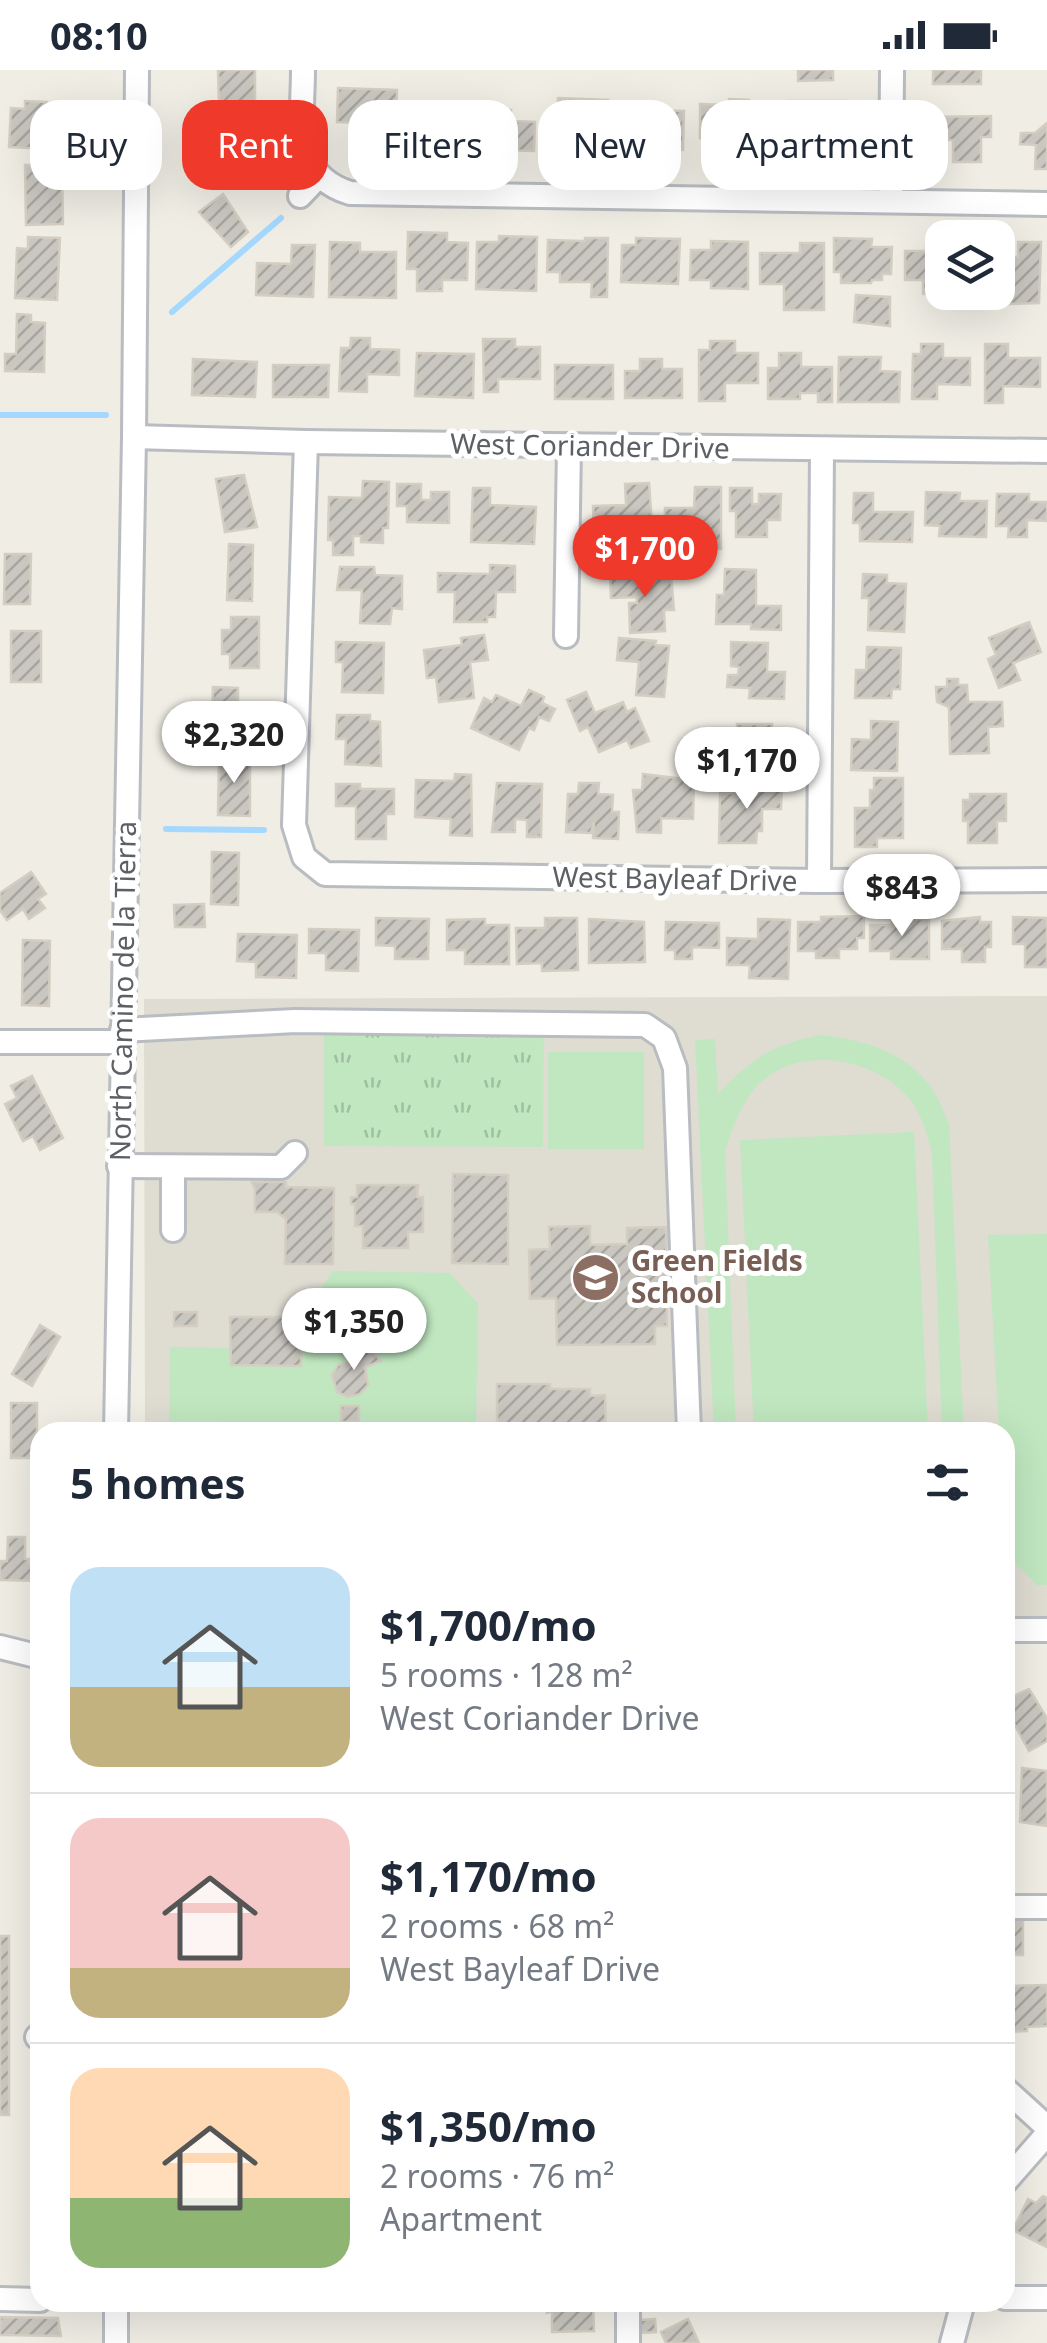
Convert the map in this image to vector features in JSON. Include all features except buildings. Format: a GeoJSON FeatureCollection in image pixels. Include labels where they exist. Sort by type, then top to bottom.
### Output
{"type":"FeatureCollection","features":[{"type":"Feature","properties":{"kind":"street","name":"North Camino de la Tierra"},"geometry":{"type":"LineString","coordinates":[[116,1422],[137,70]]}},
{"type":"Feature","properties":{"kind":"street"},"geometry":{"type":"LineString","coordinates":[[303,100],[304,70]]}},
{"type":"Feature","properties":{"kind":"street"},"geometry":{"type":"LineString","coordinates":[[891,200],[892,70]]}},
{"type":"Feature","properties":{"kind":"street"},"geometry":{"type":"LineString","coordinates":[[328,184],[359,194],[1047,204]]}},
{"type":"Feature","properties":{"kind":"street"},"geometry":{"type":"LineString","coordinates":[[300,196],[307,190]]}},
{"type":"Feature","properties":{"kind":"street","name":"West Coriander Drive"},"geometry":{"type":"LineString","coordinates":[[134,436],[306,442],[1047,451]]}},
{"type":"Feature","properties":{"kind":"street","name":"West Bayleaf Drive"},"geometry":{"type":"LineString","coordinates":[[306,442],[294,826],[302,862],[334,875],[1047,880]]}},
{"type":"Feature","properties":{"kind":"street"},"geometry":{"type":"LineString","coordinates":[[566,636],[569,445]]}},
{"type":"Feature","properties":{"kind":"street"},"geometry":{"type":"LineString","coordinates":[[819,881],[822,450]]}},
{"type":"Feature","properties":{"kind":"street"},"geometry":{"type":"LineString","coordinates":[[0,1042],[295,1021],[645,1025],[664,1038],[675,1068],[690,1422]]}},
{"type":"Feature","properties":{"kind":"street"},"geometry":{"type":"LineString","coordinates":[[120,1166],[281,1167],[295,1153]]}},
{"type":"Feature","properties":{"kind":"street"},"geometry":{"type":"LineString","coordinates":[[173,1167],[173,1230]]}},
{"type":"Feature","properties":{"kind":"street"},"geometry":{"type":"LineString","coordinates":[[1015,1630],[1047,1630]]}},
{"type":"Feature","properties":{"kind":"street"},"geometry":{"type":"LineString","coordinates":[[0,1647],[30,1654]]}},
{"type":"Feature","properties":{"kind":"street"},"geometry":{"type":"LineString","coordinates":[[1015,1907],[1047,1907]]}},
{"type":"Feature","properties":{"kind":"street"},"geometry":{"type":"LineString","coordinates":[[1015,2099],[1047,2131],[1015,2170]]}},
{"type":"Feature","properties":{"kind":"street"},"geometry":{"type":"LineString","coordinates":[[1015,2298],[1047,2298]]}},
{"type":"Feature","properties":{"kind":"street"},"geometry":{"type":"LineString","coordinates":[[0,2299],[30,2300]]}},
{"type":"Feature","properties":{"kind":"street"},"geometry":{"type":"LineString","coordinates":[[116,2312],[116,2343]]}},
{"type":"Feature","properties":{"kind":"street"},"geometry":{"type":"LineString","coordinates":[[628,2312],[628,2343]]}},
{"type":"Feature","properties":{"kind":"street"},"geometry":{"type":"LineString","coordinates":[[952,2343],[960,2312]]}},
{"type":"Feature","properties":{"kind":"shaded area","name":"Green Fields School"},"geometry":{"type":"Polygon","coordinates":[[[1047,996],[1047,1617],[1015,1617],[1015,1422],[145,1422],[144,999],[1047,996]]]}},
{"type":"Feature","properties":{"kind":"green space"},"geometry":{"type":"Polygon","coordinates":[[[324,1029],[544,1031],[543,1147],[324,1146],[324,1029]]]}},
{"type":"Feature","properties":{"kind":"green space"},"geometry":{"type":"Polygon","coordinates":[[[820,1035],[864,1043],[904,1061],[931,1086],[940,1102],[949,1124],[964,1422],[942,1422],[932,1153],[925,1128],[908,1098],[886,1079],[868,1069],[828,1060],[789,1066],[755,1088],[741,1110],[725,1151],[736,1422],[714,1422],[695,1040],[715,1039],[718,1094],[763,1055],[820,1035]]]}},
{"type":"Feature","properties":{"kind":"green space"},"geometry":{"type":"Polygon","coordinates":[[[548,1052],[644,1052],[644,1149],[548,1149],[548,1052]]]}},
{"type":"Feature","properties":{"kind":"green space"},"geometry":{"type":"Polygon","coordinates":[[[914,1132],[928,1422],[754,1422],[740,1140],[914,1132]]]}},
{"type":"Feature","properties":{"kind":"green space"},"geometry":{"type":"Polygon","coordinates":[[[1047,1234],[1047,1585],[1037,1585],[1015,1563],[1015,1422],[998,1422],[988,1235],[1047,1234]]]}},
{"type":"Feature","properties":{"kind":"green space"},"geometry":{"type":"Polygon","coordinates":[[[333,1271],[450,1273],[478,1304],[476,1422],[169,1421],[170,1347],[232,1348],[232,1365],[300,1366],[302,1317],[333,1271]]]}},
{"type":"Feature","properties":{"kind":"waterway"},"geometry":{"type":"LineString","coordinates":[[172,312],[281,218]]}},
{"type":"Feature","properties":{"kind":"waterway"},"geometry":{"type":"LineString","coordinates":[[0,415],[106,415]]}},
{"type":"Feature","properties":{"kind":"waterway"},"geometry":{"type":"LineString","coordinates":[[166,829],[264,830]]}},
{"type":"Feature","properties":{"kind":"place","name":"Green Fields School"},"geometry":{"type":"Point","coordinates":[596,1277]}}]}
